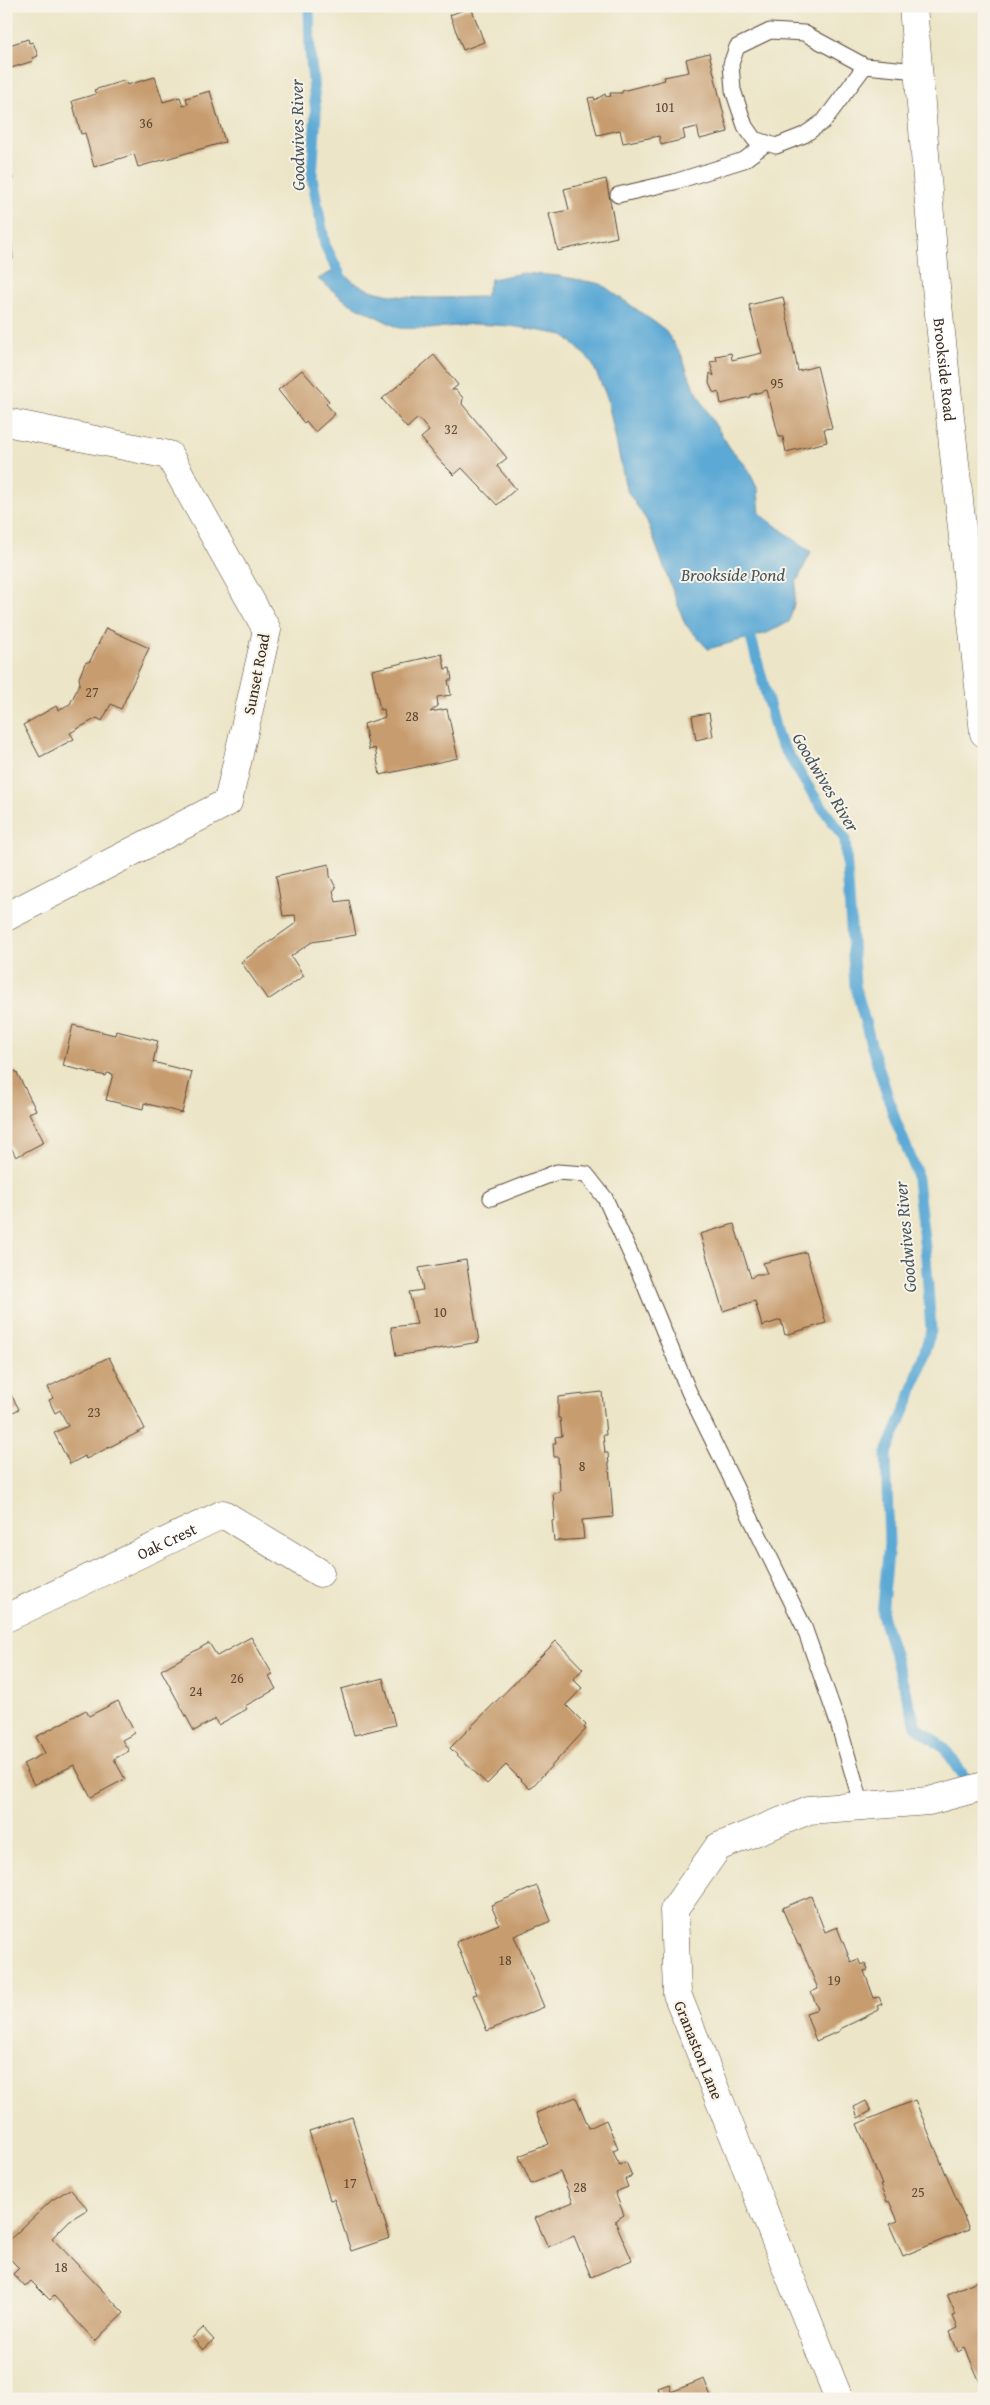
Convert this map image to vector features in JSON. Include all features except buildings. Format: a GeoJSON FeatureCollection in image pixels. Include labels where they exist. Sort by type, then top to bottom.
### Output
{"type":"FeatureCollection","features":[{"type":"Feature","properties":{"kind":"street","name":"Brookside Road"},"geometry":{"type":"LineString","coordinates":[[913,6],[935,277],[984,733]]}},
{"type":"Feature","properties":{"kind":"street","name":"Sunset Road"},"geometry":{"type":"LineString","coordinates":[[6,422],[169,455],[268,630],[228,802],[6,917]]}},
{"type":"Feature","properties":{"kind":"street","name":"Oak Crest"},"geometry":{"type":"LineString","coordinates":[[6,1618],[223,1514],[320,1573]]}},
{"type":"Feature","properties":{"kind":"street","name":"Granaston Lane"},"geometry":{"type":"LineString","coordinates":[[839,2399],[677,1994],[674,1910],[718,1847],[809,1810],[928,1801],[984,1786]]}},
{"type":"Feature","properties":{"kind":"lane"},"geometry":{"type":"LineString","coordinates":[[865,66],[824,121],[804,135],[776,146],[754,139],[745,126],[733,90],[730,64],[737,47],[770,31],[804,33],[865,66],[918,71]]}},
{"type":"Feature","properties":{"kind":"lane"},"geometry":{"type":"LineString","coordinates":[[618,195],[674,182],[744,160],[767,143]]}},
{"type":"Feature","properties":{"kind":"lane"},"geometry":{"type":"LineString","coordinates":[[491,1198],[557,1172],[586,1174],[605,1198],[643,1281],[689,1392],[754,1529],[804,1627],[838,1723],[862,1806]]}},
{"type":"Feature","properties":{"kind":"water","name":"Brookside Pond"},"geometry":{"type":"Polygon","coordinates":[[[337,269],[356,283],[373,291],[421,298],[485,297],[491,279],[523,273],[559,276],[601,284],[664,329],[681,354],[691,381],[709,415],[730,448],[747,467],[758,490],[760,514],[811,552],[796,583],[794,604],[789,622],[767,633],[708,649],[685,624],[647,521],[626,489],[607,397],[591,361],[564,335],[511,326],[474,324],[429,329],[399,328],[347,302],[318,279],[337,269]]]}},
{"type":"Feature","properties":{"kind":"waterway","name":"Goodwives River"},"geometry":{"type":"LineString","coordinates":[[309,6],[310,51],[316,113],[312,177],[325,245],[344,283]]}},
{"type":"Feature","properties":{"kind":"waterway","name":"Goodwives River"},"geometry":{"type":"LineString","coordinates":[[747,623],[778,738],[812,793],[845,839],[855,985],[871,1044],[895,1119],[916,1171],[926,1257],[931,1331],[910,1398],[886,1455],[889,1544],[882,1615],[916,1726],[944,1748],[984,1804]]}}]}
